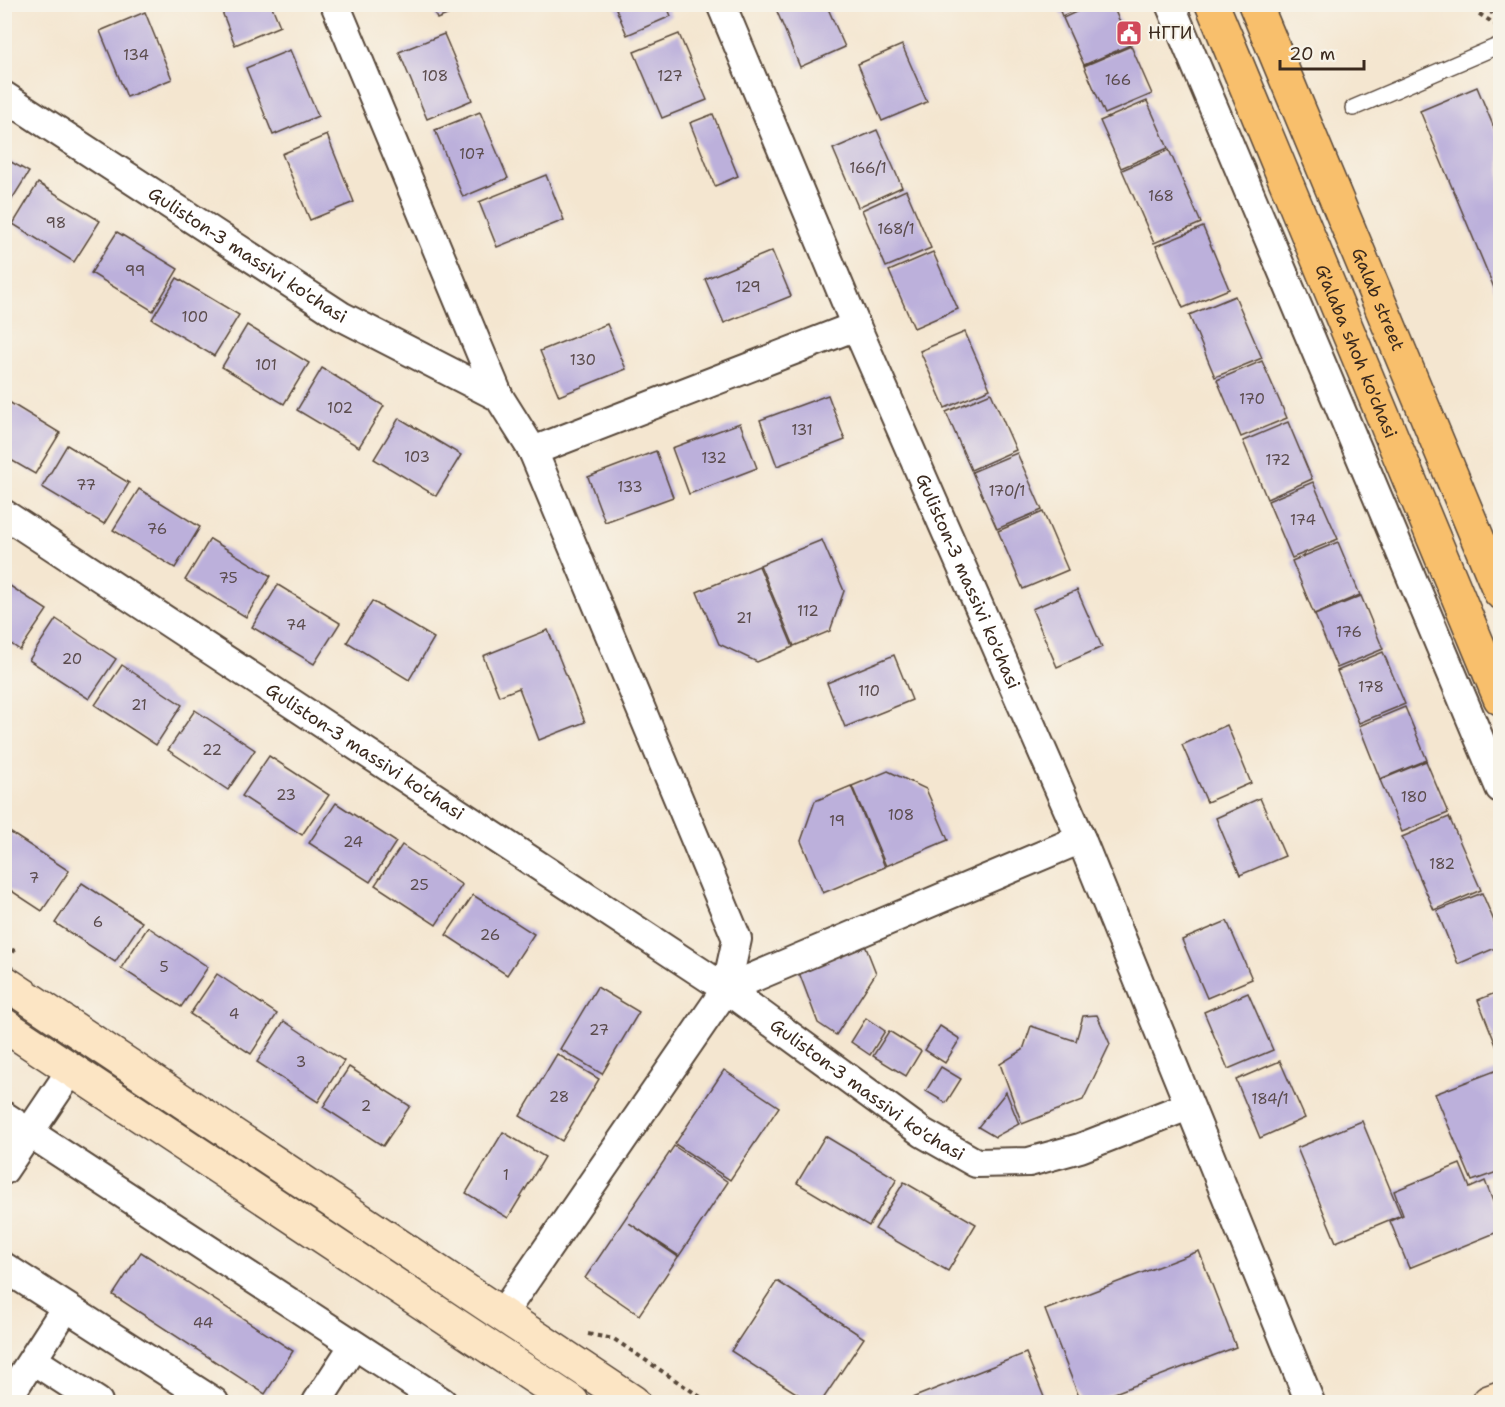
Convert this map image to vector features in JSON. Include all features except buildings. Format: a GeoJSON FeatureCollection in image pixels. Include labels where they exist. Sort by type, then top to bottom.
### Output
{"type":"FeatureCollection","features":[{"type":"Feature","properties":{"kind":"main road","name":"G'alaba shoh ko'chasi"},"geometry":{"type":"LineString","coordinates":[[1212,4],[1500,698]]}},
{"type":"Feature","properties":{"kind":"main road","name":"Galab street"},"geometry":{"type":"LineString","coordinates":[[1255,4],[1500,588]]}},
{"type":"Feature","properties":{"kind":"street"},"geometry":{"type":"LineString","coordinates":[[335,4],[499,397],[533,451],[737,939],[726,989],[503,1313]]}},
{"type":"Feature","properties":{"kind":"street","name":"Guliston-3 massivi ko'chasi"},"geometry":{"type":"LineString","coordinates":[[721,4],[856,326],[1081,839],[1310,1402]]}},
{"type":"Feature","properties":{"kind":"street"},"geometry":{"type":"LineString","coordinates":[[1170,4],[1500,788]]}},
{"type":"Feature","properties":{"kind":"street","name":"Guliston-3 massivi ko'chasi"},"geometry":{"type":"LineString","coordinates":[[4,96],[341,316],[499,397]]}},
{"type":"Feature","properties":{"kind":"street"},"geometry":{"type":"LineString","coordinates":[[533,451],[856,326]]}},
{"type":"Feature","properties":{"kind":"street","name":"Guliston-3 massivi ko'chasi"},"geometry":{"type":"LineString","coordinates":[[4,514],[726,989],[922,1133],[976,1162],[1029,1162],[1080,1148],[1188,1106]]}},
{"type":"Feature","properties":{"kind":"street"},"geometry":{"type":"LineString","coordinates":[[726,989],[1081,839]]}},
{"type":"Feature","properties":{"kind":"street"},"geometry":{"type":"LineString","coordinates":[[4,982],[503,1313],[633,1402]]}},
{"type":"Feature","properties":{"kind":"street"},"geometry":{"type":"LineString","coordinates":[[4,1025],[572,1402]]}},
{"type":"Feature","properties":{"kind":"street"},"geometry":{"type":"LineString","coordinates":[[4,1170],[29,1132],[100,1045]]}},
{"type":"Feature","properties":{"kind":"street"},"geometry":{"type":"LineString","coordinates":[[4,1116],[442,1402]]}},
{"type":"Feature","properties":{"kind":"street"},"geometry":{"type":"LineString","coordinates":[[4,1267],[65,1309],[214,1402]]}},
{"type":"Feature","properties":{"kind":"street"},"geometry":{"type":"LineString","coordinates":[[5,1402],[65,1309]]}},
{"type":"Feature","properties":{"kind":"street"},"geometry":{"type":"LineString","coordinates":[[317,1402],[354,1345]]}},
{"type":"Feature","properties":{"kind":"street"},"geometry":{"type":"LineString","coordinates":[[33,1360],[98,1402]]}},
{"type":"Feature","properties":{"kind":"street"},"geometry":{"type":"LineString","coordinates":[[1489,1402],[1500,1398]]}},
{"type":"Feature","properties":{"kind":"lane"},"geometry":{"type":"LineString","coordinates":[[1353,108],[1500,45]]}},
{"type":"Feature","properties":{"kind":"path"},"geometry":{"type":"LineString","coordinates":[[1464,4],[1500,27]]}},
{"type":"Feature","properties":{"kind":"place","name":"НГГИ"},"geometry":{"type":"Point","coordinates":[1129,33]}}]}
